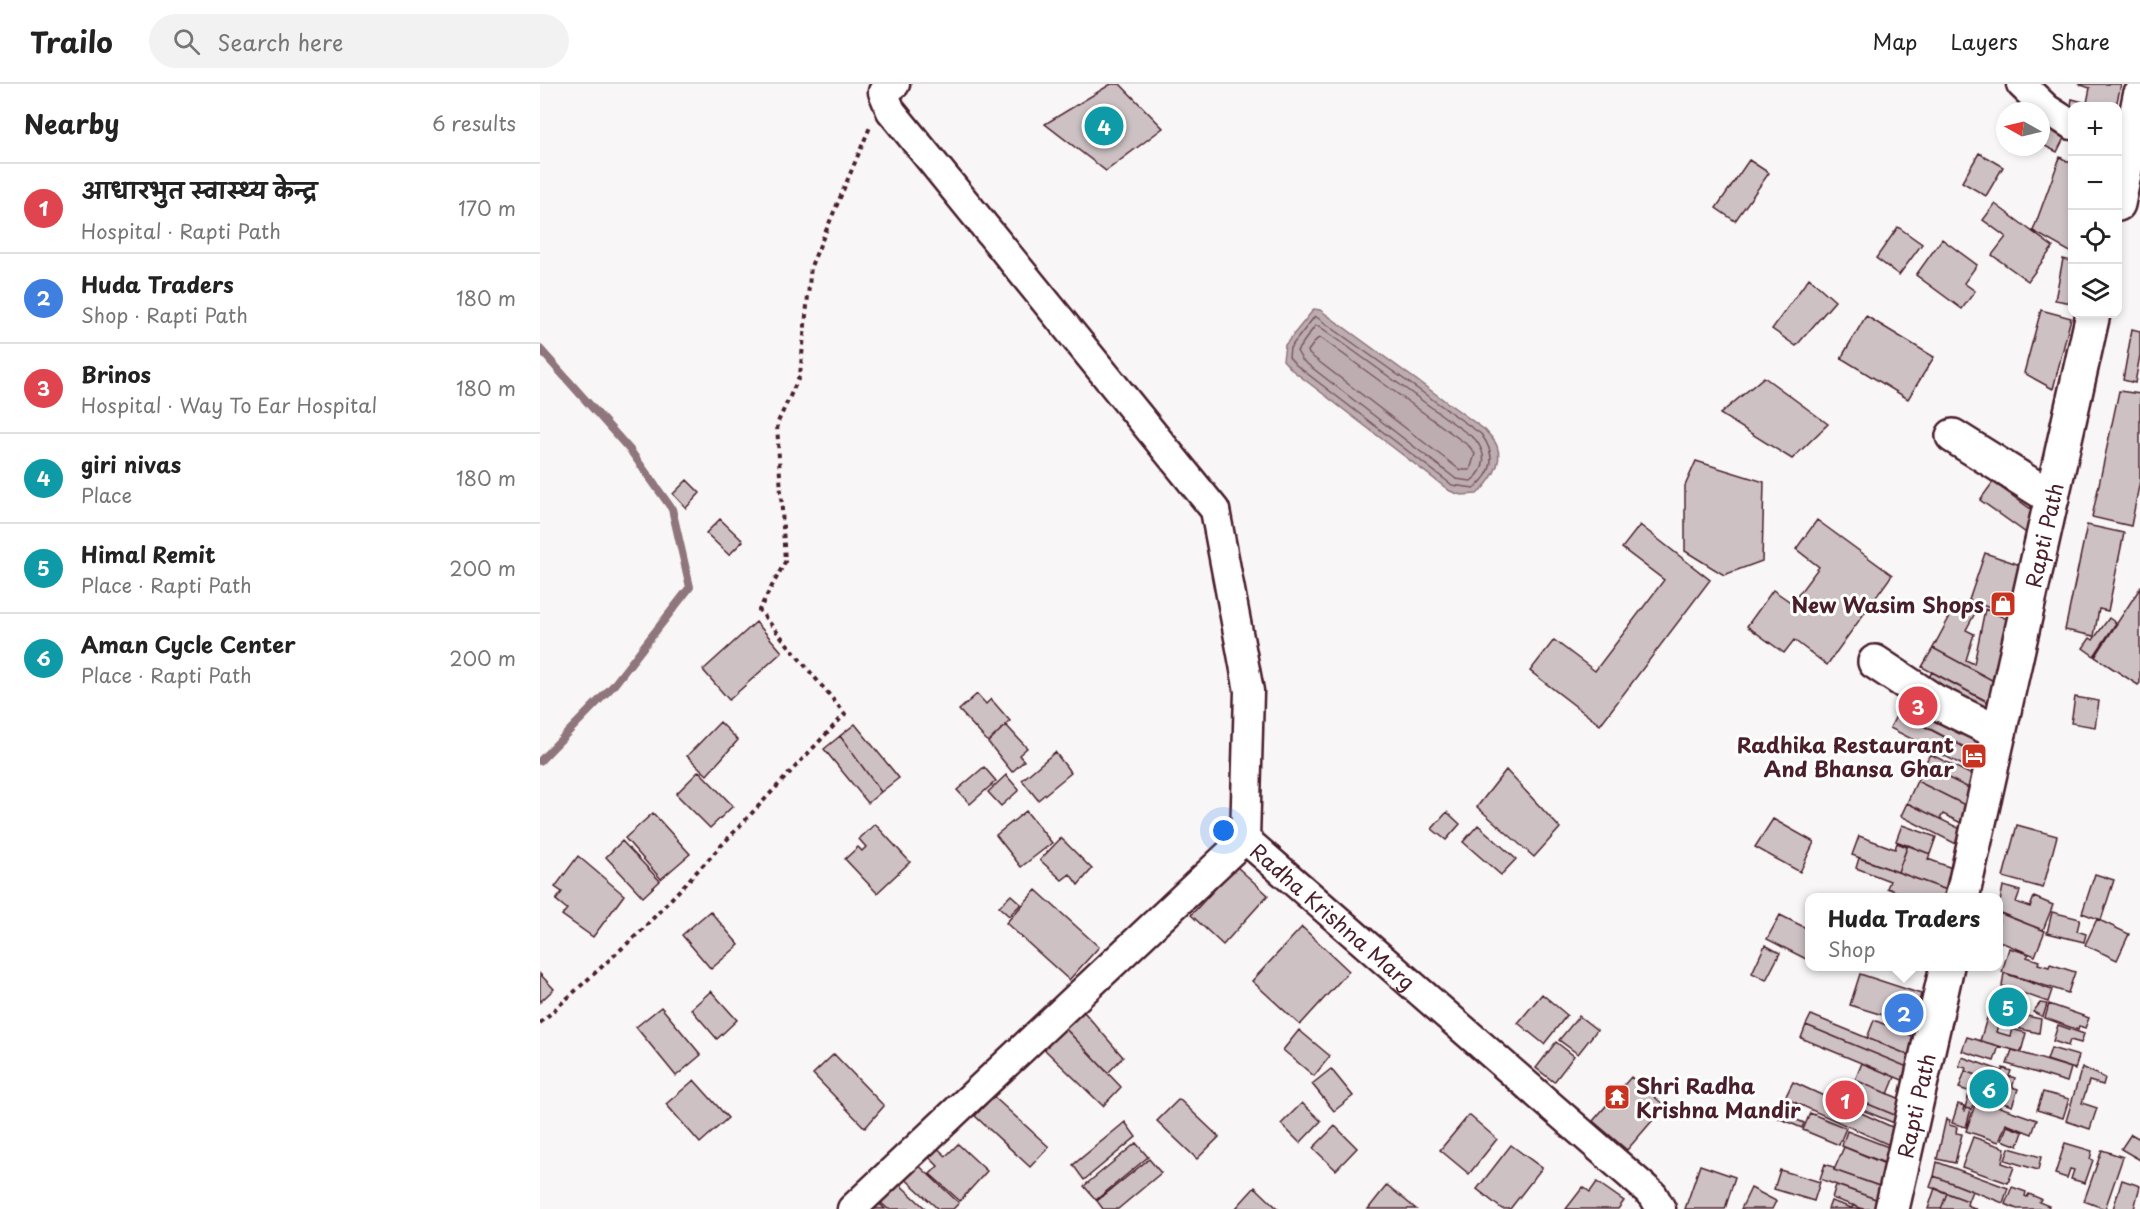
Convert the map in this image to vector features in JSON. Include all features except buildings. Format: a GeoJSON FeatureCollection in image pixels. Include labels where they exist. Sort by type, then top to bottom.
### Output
{"type":"FeatureCollection","features":[{"type":"Feature","properties":{"kind":"main road"},"geometry":{"type":"LineString","coordinates":[[2122,157],[2139,107]]}},
{"type":"Feature","properties":{"kind":"main road","name":"Rapti Path"},"geometry":{"type":"LineString","coordinates":[[1963,893],[2092,318]]}},
{"type":"Feature","properties":{"kind":"main road"},"geometry":{"type":"LineString","coordinates":[[1953,436],[2052,498]]}},
{"type":"Feature","properties":{"kind":"main road"},"geometry":{"type":"LineString","coordinates":[[1875,662],[1934,701],[1999,733]]}},
{"type":"Feature","properties":{"kind":"main road","name":"Rapti Path"},"geometry":{"type":"LineString","coordinates":[[1892,1209],[1946,971]]}},
{"type":"Feature","properties":{"kind":"street"},"geometry":{"type":"LineString","coordinates":[[2021,84],[2047,109],[2068,122]]}},
{"type":"Feature","properties":{"kind":"street"},"geometry":{"type":"LineString","coordinates":[[889,88],[891,111],[1215,510],[1249,691],[1245,839]]}},
{"type":"Feature","properties":{"kind":"street","name":"Radha Krishna Marg"},"geometry":{"type":"LineString","coordinates":[[852,1209],[1245,839],[1653,1195],[1661,1209]]}},
{"type":"Feature","properties":{"kind":"path"},"geometry":{"type":"LineString","coordinates":[[540,1023],[641,931],[845,714],[759,610],[785,562],[777,424],[800,375],[811,266],[889,88]]}},
{"type":"Feature","properties":{"kind":"water"},"geometry":{"type":"Polygon","coordinates":[[[1314,309],[1320,310],[1485,430],[1493,439],[1499,453],[1499,460],[1494,473],[1477,494],[1461,495],[1450,491],[1292,370],[1283,360],[1285,345],[1314,309]]]}},
{"type":"Feature","properties":{"kind":"waterway"},"geometry":{"type":"LineString","coordinates":[[540,349],[630,450],[672,509],[690,587],[613,686],[540,761]]}},
{"type":"Feature","properties":{"kind":"place","name":"giri nivas"},"geometry":{"type":"Point","coordinates":[1104,126]}},
{"type":"Feature","properties":{"kind":"place","name":"New Wasim Shops"},"geometry":{"type":"Point","coordinates":[2003,604]}},
{"type":"Feature","properties":{"kind":"place","name":"Brinos"},"geometry":{"type":"Point","coordinates":[1918,706]}},
{"type":"Feature","properties":{"kind":"place","name":"Radhika Restaurant And Bhansa Ghar"},"geometry":{"type":"Point","coordinates":[1974,756]}},
{"type":"Feature","properties":{"kind":"place","name":"Himal Remit"},"geometry":{"type":"Point","coordinates":[2008,1007]}},
{"type":"Feature","properties":{"kind":"place","name":"Huda Traders"},"geometry":{"type":"Point","coordinates":[1904,1013]}},
{"type":"Feature","properties":{"kind":"place","name":"Aman Cycle Center"},"geometry":{"type":"Point","coordinates":[1989,1089]}},
{"type":"Feature","properties":{"kind":"place","name":"Shri Radha Krishna Mandir"},"geometry":{"type":"Point","coordinates":[1617,1097]}},
{"type":"Feature","properties":{"kind":"place","name":"आधारभुत स्वास्थ्य केन्द्र"},"geometry":{"type":"Point","coordinates":[1845,1100]}}]}
